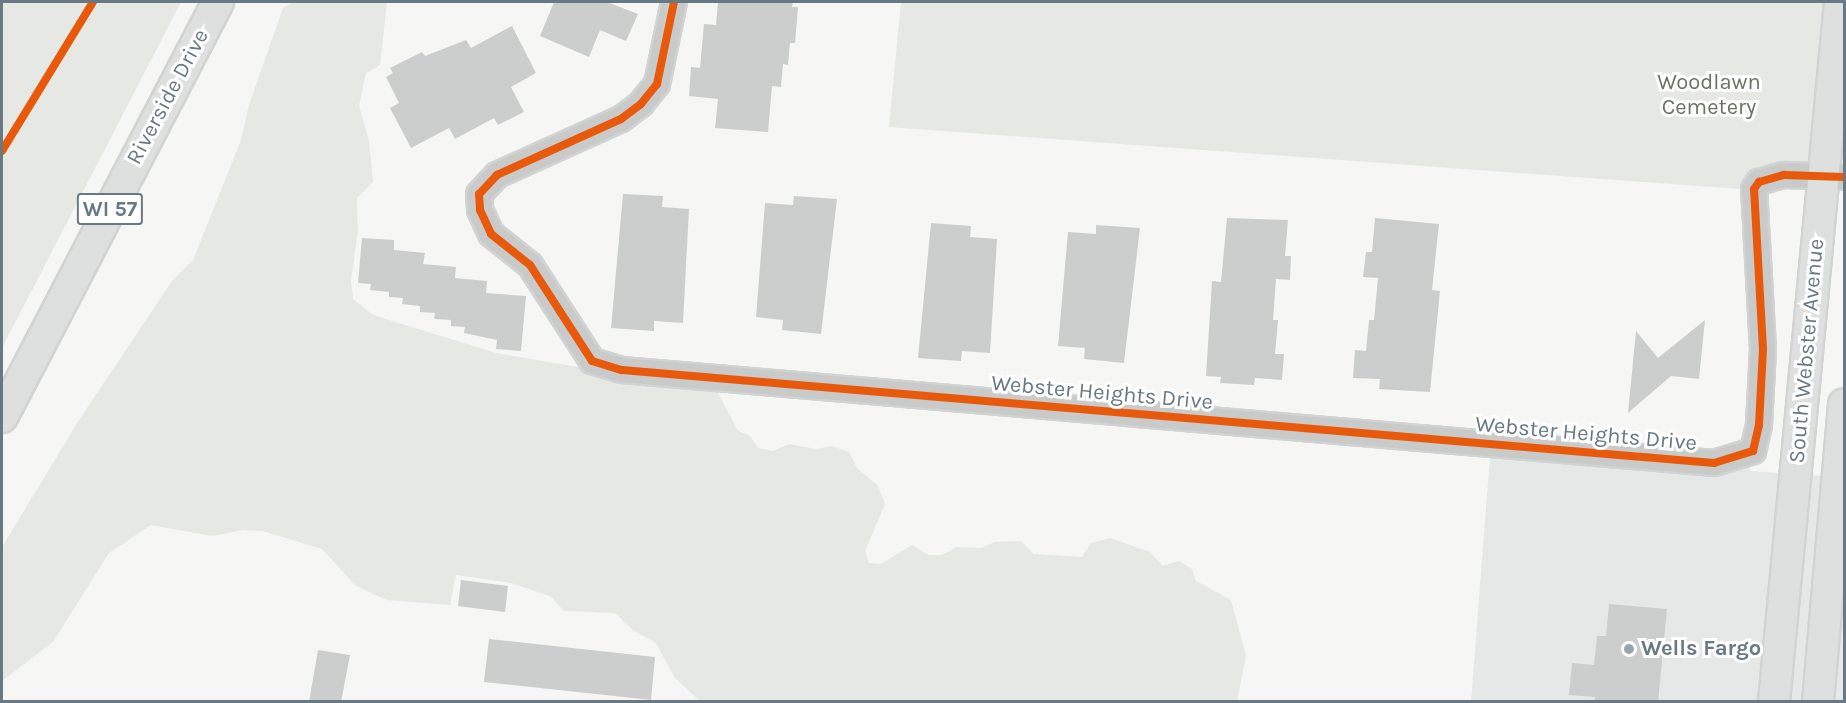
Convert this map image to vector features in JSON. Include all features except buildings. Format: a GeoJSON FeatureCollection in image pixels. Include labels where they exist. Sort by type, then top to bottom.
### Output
{"type":"FeatureCollection","features":[{"type":"Feature","properties":{"kind":"main road","name":"Riverside Drive"},"geometry":{"type":"LineString","coordinates":[[2,417],[218,2]]}},
{"type":"Feature","properties":{"kind":"main road","name":"South Webster Avenue"},"geometry":{"type":"LineString","coordinates":[[1774,702],[1833,177],[1840,2]]}},
{"type":"Feature","properties":{"kind":"main road","name":"South Webster Avenue"},"geometry":{"type":"LineString","coordinates":[[1818,702],[1845,404]]}},
{"type":"Feature","properties":{"kind":"street","name":"Webster Heights Drive"},"geometry":{"type":"LineString","coordinates":[[674,2],[657,84],[641,104],[621,119],[497,174],[479,194],[480,210],[492,234],[530,266],[592,361],[622,370],[1714,463],[1753,451],[1759,425],[1763,349],[1754,189],[1759,182],[1784,175],[1833,177]]}},
{"type":"Feature","properties":{"kind":"shaded area"},"geometry":{"type":"Polygon","coordinates":[[[1844,404],[1844,701],[1471,702],[1491,444],[1742,454],[1751,471],[1837,477],[1844,404]]]}},
{"type":"Feature","properties":{"kind":"green space"},"geometry":{"type":"Polygon","coordinates":[[[2,2],[181,2],[2,348],[2,2]]]}},
{"type":"Feature","properties":{"kind":"green space"},"geometry":{"type":"Polygon","coordinates":[[[293,2],[387,2],[380,65],[366,73],[359,106],[369,141],[373,182],[357,198],[358,231],[351,281],[353,299],[373,315],[496,353],[717,391],[738,431],[750,436],[758,448],[773,451],[789,444],[816,449],[832,446],[849,452],[857,468],[878,486],[885,504],[865,551],[869,563],[881,564],[912,545],[928,555],[942,555],[957,547],[981,548],[995,542],[1021,541],[1034,554],[1082,557],[1091,543],[1110,538],[1150,552],[1163,566],[1179,561],[1192,569],[1196,581],[1231,600],[1246,656],[1237,701],[700,701],[675,678],[656,643],[634,631],[615,613],[564,611],[550,596],[511,583],[456,575],[450,605],[387,600],[356,586],[322,549],[263,531],[243,530],[212,536],[151,525],[109,553],[53,642],[2,681],[2,547],[81,417],[172,281],[193,260],[241,140],[249,105],[283,8],[293,2]]]}},
{"type":"Feature","properties":{"kind":"green space","name":"Woodlawn Cemetery"},"geometry":{"type":"Polygon","coordinates":[[[901,2],[1844,2],[1836,163],[1770,164],[1740,189],[889,127],[901,2]]]}},
{"type":"Feature","properties":{"kind":"cycle path"},"geometry":{"type":"LineString","coordinates":[[2,151],[93,2]]}},
{"type":"Feature","properties":{"kind":"cycle path"},"geometry":{"type":"LineString","coordinates":[[674,2],[657,84],[641,104],[621,119],[497,175],[479,194],[480,210],[491,234],[530,265],[592,361],[622,370],[1714,463],[1753,451],[1759,425],[1763,349],[1754,189],[1759,182],[1784,175],[1844,177]]}},
{"type":"Feature","properties":{"kind":"place","name":"Wells Fargo"},"geometry":{"type":"Point","coordinates":[1629,649]}}]}
